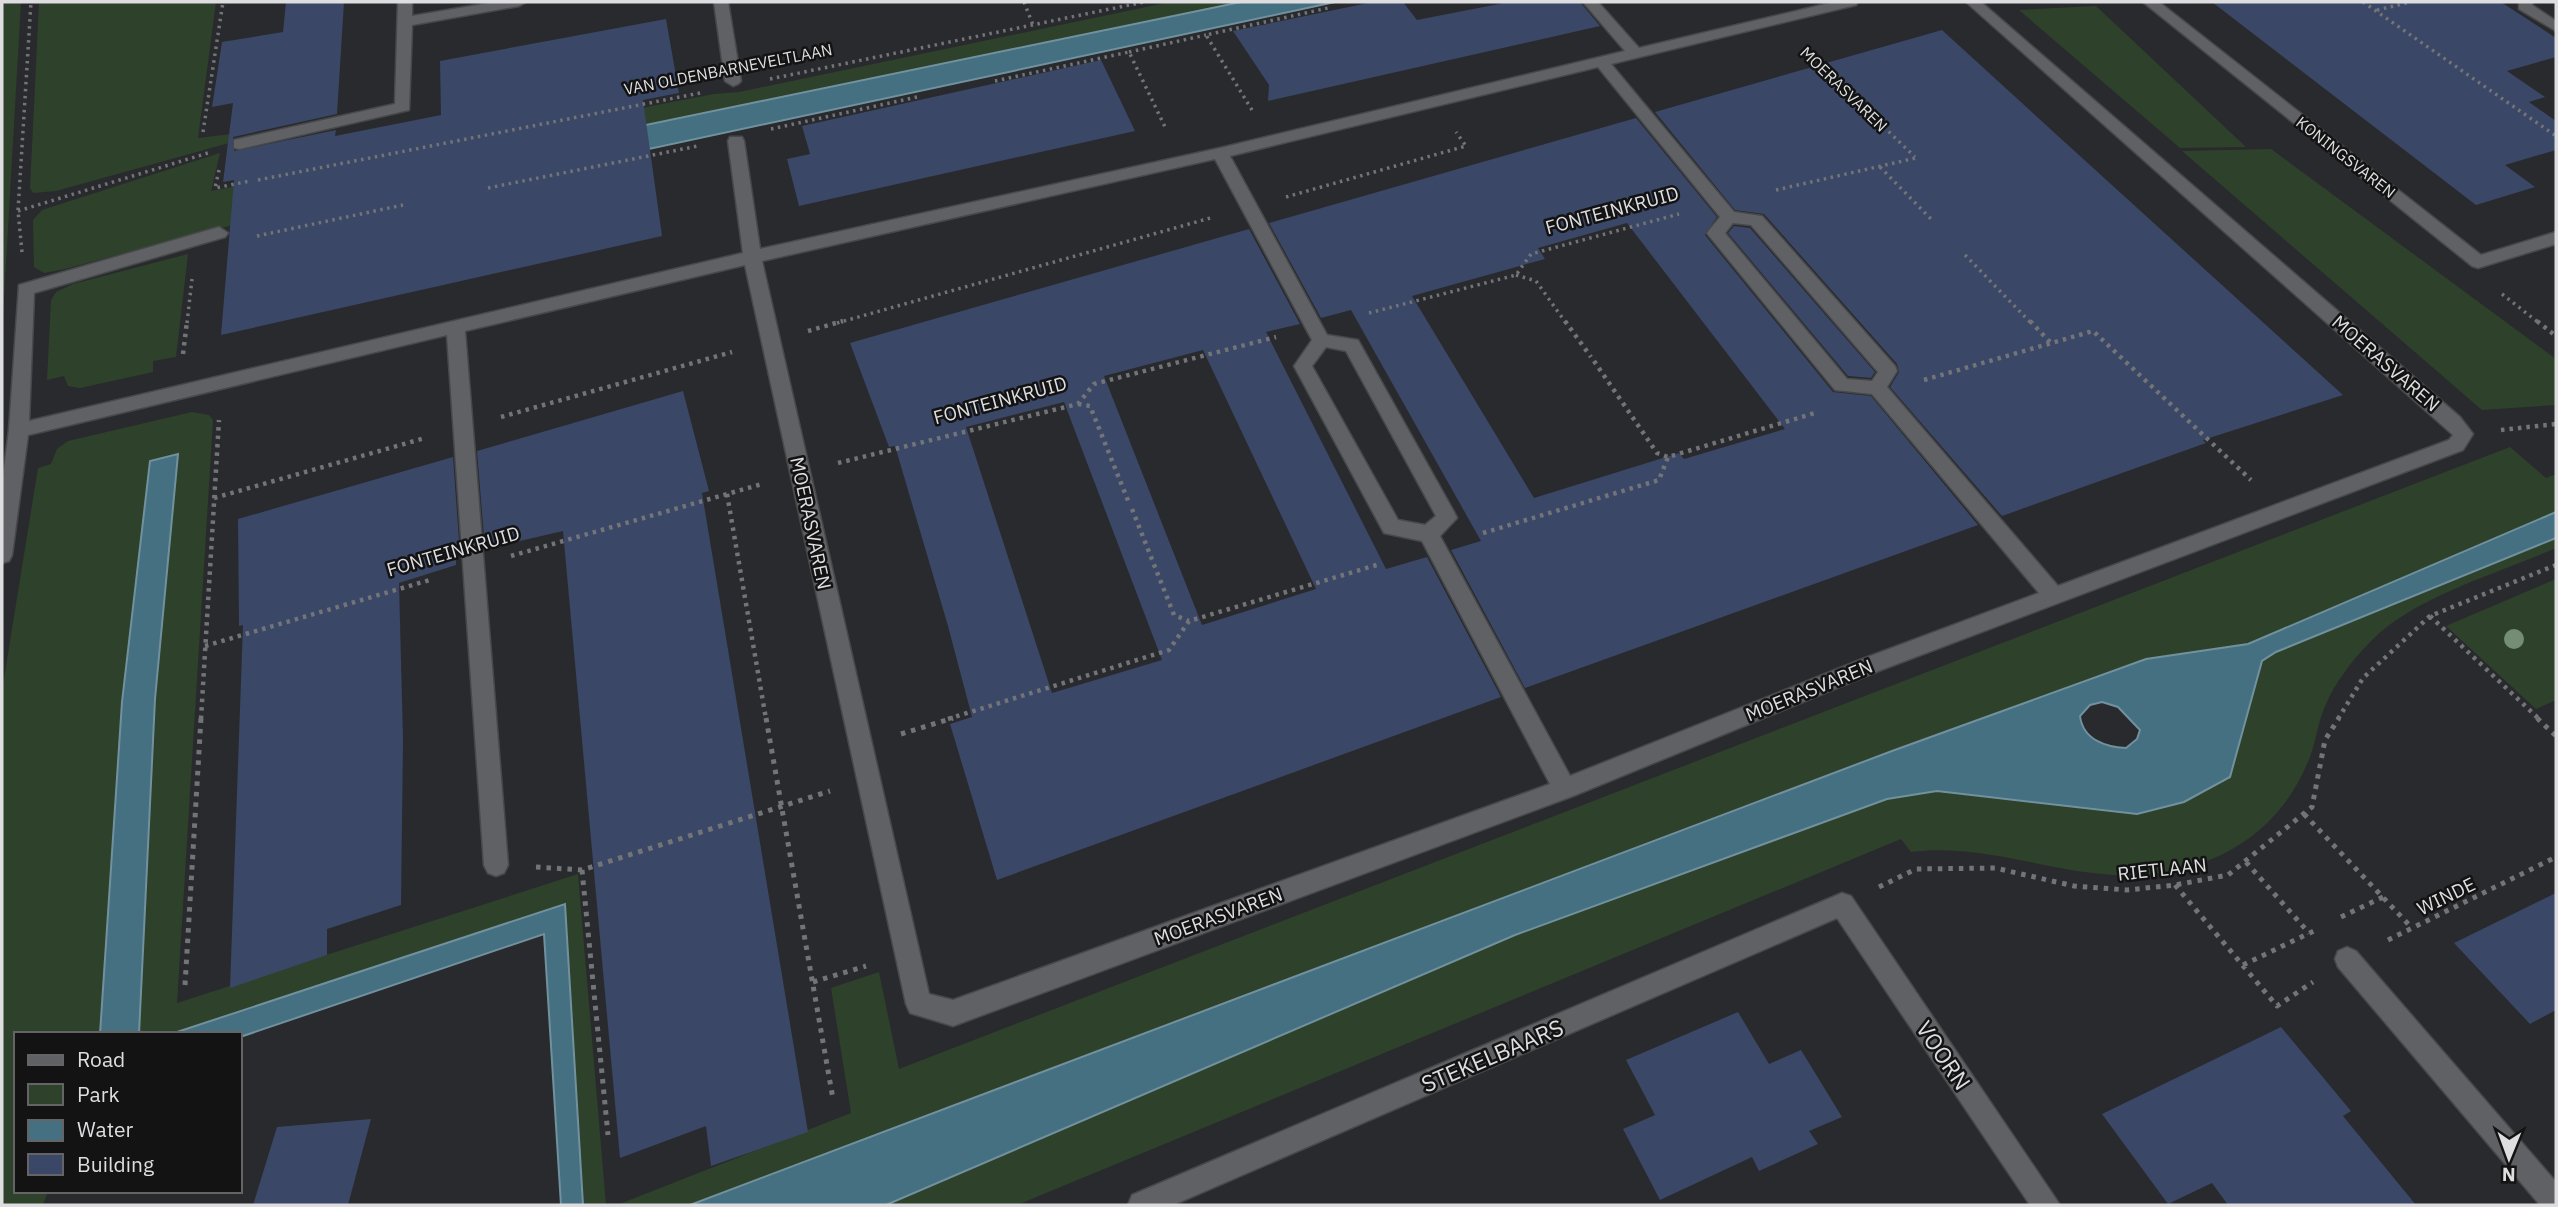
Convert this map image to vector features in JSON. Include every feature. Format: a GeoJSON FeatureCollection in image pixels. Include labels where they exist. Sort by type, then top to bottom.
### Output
{"type":"FeatureCollection","features":[{"type":"Feature","properties":{"kind":"street"},"geometry":{"type":"LineString","coordinates":[[240,144],[403,107],[405,2]]}},
{"type":"Feature","properties":{"kind":"street"},"geometry":{"type":"LineString","coordinates":[[404,22],[519,2]]}},
{"type":"Feature","properties":{"kind":"street"},"geometry":{"type":"LineString","coordinates":[[721,2],[733,81]]}},
{"type":"Feature","properties":{"kind":"street"},"geometry":{"type":"LineString","coordinates":[[1590,2],[1634,52]]}},
{"type":"Feature","properties":{"kind":"street"},"geometry":{"type":"LineString","coordinates":[[19,430],[752,257],[1182,162],[1851,2]]}},
{"type":"Feature","properties":{"kind":"street","name":"MOERASVAREN"},"geometry":{"type":"LineString","coordinates":[[736,141],[752,257],[919,1004],[953,1013],[1565,789],[1873,664],[2456,445],[2463,434],[1973,2]]}},
{"type":"Feature","properties":{"kind":"street","name":"KONINGSVAREN"},"geometry":{"type":"LineString","coordinates":[[2150,2],[2478,262]]}},
{"type":"Feature","properties":{"kind":"street"},"geometry":{"type":"LineString","coordinates":[[2526,2],[2524,6],[2556,27]]}},
{"type":"Feature","properties":{"kind":"street"},"geometry":{"type":"LineString","coordinates":[[1600,60],[1724,210],[1756,220],[1888,371],[1877,388]]}},
{"type":"Feature","properties":{"kind":"street"},"geometry":{"type":"LineString","coordinates":[[1220,153],[1318,333],[1352,345],[1447,518],[1429,534]]}},
{"type":"Feature","properties":{"kind":"street"},"geometry":{"type":"LineString","coordinates":[[1724,210],[1716,233],[1842,385],[1877,388],[2054,596]]}},
{"type":"Feature","properties":{"kind":"street"},"geometry":{"type":"LineString","coordinates":[[2,555],[19,430],[25,289],[195,245],[219,233]]}},
{"type":"Feature","properties":{"kind":"street"},"geometry":{"type":"LineString","coordinates":[[2478,262],[2556,238]]}},
{"type":"Feature","properties":{"kind":"street"},"geometry":{"type":"LineString","coordinates":[[456,328],[496,865]]}},
{"type":"Feature","properties":{"kind":"street"},"geometry":{"type":"LineString","coordinates":[[1318,333],[1303,366],[1391,527],[1429,534]]}},
{"type":"Feature","properties":{"kind":"street"},"geometry":{"type":"LineString","coordinates":[[1429,534],[1565,789]]}},
{"type":"Feature","properties":{"kind":"street","name":"STEKELBAARS"},"geometry":{"type":"LineString","coordinates":[[1142,1205],[1842,904]]}},
{"type":"Feature","properties":{"kind":"street","name":"VOORN"},"geometry":{"type":"LineString","coordinates":[[1842,904],[2046,1205]]}},
{"type":"Feature","properties":{"kind":"street"},"geometry":{"type":"LineString","coordinates":[[2342,962],[2556,1203]]}},
{"type":"Feature","properties":{"kind":"path"},"geometry":{"type":"LineString","coordinates":[[25,289],[18,211],[31,2]]}},
{"type":"Feature","properties":{"kind":"path"},"geometry":{"type":"LineString","coordinates":[[18,211],[240,144],[232,131],[203,136],[223,2]]}},
{"type":"Feature","properties":{"kind":"path"},"geometry":{"type":"LineString","coordinates":[[1024,2],[1033,25]]}},
{"type":"Feature","properties":{"kind":"path","name":"VAN OLDENBARNEVELTLAAN"},"geometry":{"type":"LineString","coordinates":[[768,79],[1144,2]]}},
{"type":"Feature","properties":{"kind":"path"},"geometry":{"type":"LineString","coordinates":[[2364,2],[2556,136]]}},
{"type":"Feature","properties":{"kind":"path"},"geometry":{"type":"LineString","coordinates":[[2376,11],[2411,2]]}},
{"type":"Feature","properties":{"kind":"path"},"geometry":{"type":"LineString","coordinates":[[995,81],[1328,8]]}},
{"type":"Feature","properties":{"kind":"path","name":"MOERASVAREN"},"geometry":{"type":"LineString","coordinates":[[1773,20],[1916,158]]}},
{"type":"Feature","properties":{"kind":"path"},"geometry":{"type":"LineString","coordinates":[[1206,35],[1270,141]]}},
{"type":"Feature","properties":{"kind":"path"},"geometry":{"type":"LineString","coordinates":[[1129,52],[1182,162]]}},
{"type":"Feature","properties":{"kind":"path","name":"VAN OLDENBARNEVELTLAAN"},"geometry":{"type":"LineString","coordinates":[[429,146],[701,93]]}},
{"type":"Feature","properties":{"kind":"path"},"geometry":{"type":"LineString","coordinates":[[214,498],[1466,146],[1435,100]]}},
{"type":"Feature","properties":{"kind":"path","name":"FONTEINKRUID"},"geometry":{"type":"LineString","coordinates":[[205,646],[800,473],[1078,404],[1094,384],[1318,333],[1516,275],[1531,254],[1724,210],[1916,158]]}},
{"type":"Feature","properties":{"kind":"path"},"geometry":{"type":"LineString","coordinates":[[1880,167],[1933,222]]}},
{"type":"Feature","properties":{"kind":"path"},"geometry":{"type":"LineString","coordinates":[[179,393],[195,245],[403,205]]}},
{"type":"Feature","properties":{"kind":"path"},"geometry":{"type":"LineString","coordinates":[[1965,255],[2050,343]]}},
{"type":"Feature","properties":{"kind":"path"},"geometry":{"type":"LineString","coordinates":[[2478,262],[2482,278],[2556,336]]}},
{"type":"Feature","properties":{"kind":"path"},"geometry":{"type":"LineString","coordinates":[[1516,275],[1536,281],[1657,453],[1668,457]]}},
{"type":"Feature","properties":{"kind":"path"},"geometry":{"type":"LineString","coordinates":[[2094,331],[2283,509]]}},
{"type":"Feature","properties":{"kind":"path"},"geometry":{"type":"LineString","coordinates":[[185,985],[221,383]]}},
{"type":"Feature","properties":{"kind":"path"},"geometry":{"type":"LineString","coordinates":[[1078,404],[1090,406],[1129,503]]}},
{"type":"Feature","properties":{"kind":"path"},"geometry":{"type":"LineString","coordinates":[[2463,434],[2556,424]]}},
{"type":"Feature","properties":{"kind":"path"},"geometry":{"type":"LineString","coordinates":[[727,494],[833,1099]]}},
{"type":"Feature","properties":{"kind":"path"},"geometry":{"type":"LineString","coordinates":[[1132,509],[1174,615],[1189,621]]}},
{"type":"Feature","properties":{"kind":"path","name":"RIETLAAN"},"geometry":{"type":"LineString","coordinates":[[1842,904],[1916,869],[1995,869],[2074,886],[2127,890],[2175,885],[2228,875],[2312,807],[2325,740],[2363,678],[2430,616],[2556,565]]}},
{"type":"Feature","properties":{"kind":"path"},"geometry":{"type":"LineString","coordinates":[[2430,616],[2556,736]]}},
{"type":"Feature","properties":{"kind":"path"},"geometry":{"type":"LineString","coordinates":[[496,865],[582,870],[868,779]]}},
{"type":"Feature","properties":{"kind":"path"},"geometry":{"type":"LineString","coordinates":[[2304,814],[2412,928]]}},
{"type":"Feature","properties":{"kind":"path","name":"WINDE"},"geometry":{"type":"LineString","coordinates":[[2243,965],[2277,1006],[2342,962],[2556,857]]}},
{"type":"Feature","properties":{"kind":"path"},"geometry":{"type":"LineString","coordinates":[[2246,862],[2309,933],[2342,962]]}},
{"type":"Feature","properties":{"kind":"path"},"geometry":{"type":"LineString","coordinates":[[582,870],[608,1135]]}},
{"type":"Feature","properties":{"kind":"path"},"geometry":{"type":"LineString","coordinates":[[2175,885],[2243,965],[2321,927]]}},
{"type":"Feature","properties":{"kind":"path"},"geometry":{"type":"LineString","coordinates":[[2333,921],[2383,897]]}},
{"type":"Feature","properties":{"kind":"path"},"geometry":{"type":"LineString","coordinates":[[813,982],[907,953]]}},
{"type":"Feature","properties":{"kind":"green space"},"geometry":{"type":"Polygon","coordinates":[[[2,2],[21,2],[2,333],[2,2]]]}},
{"type":"Feature","properties":{"kind":"green space"},"geometry":{"type":"Polygon","coordinates":[[[39,2],[216,2],[198,138],[231,134],[229,143],[56,191],[33,193],[30,188],[39,2]]]}},
{"type":"Feature","properties":{"kind":"green space"},"geometry":{"type":"Polygon","coordinates":[[[1170,2],[1241,2],[504,160],[65,269],[44,273],[34,267],[33,220],[42,210],[220,153],[211,191],[714,94],[739,92],[1170,2]]]}},
{"type":"Feature","properties":{"kind":"green space"},"geometry":{"type":"Polygon","coordinates":[[[2096,6],[2246,147],[2180,148],[2019,10],[2096,6]]]}},
{"type":"Feature","properties":{"kind":"green space"},"geometry":{"type":"Polygon","coordinates":[[[2271,149],[2556,359],[2556,405],[2482,410],[2182,151],[2271,149]]]}},
{"type":"Feature","properties":{"kind":"green space"},"geometry":{"type":"Polygon","coordinates":[[[188,254],[176,357],[153,361],[153,372],[80,388],[68,386],[64,376],[47,380],[51,300],[56,292],[73,284],[188,254]]]}},
{"type":"Feature","properties":{"kind":"green space"},"geometry":{"type":"Polygon","coordinates":[[[192,412],[209,415],[213,420],[177,1003],[578,874],[606,1205],[583,1205],[565,904],[177,1032],[139,1032],[155,699],[178,455],[150,461],[122,702],[100,1032],[14,1032],[14,1193],[47,1193],[43,1205],[2,1205],[2,691],[38,468],[51,464],[57,449],[68,441],[192,412]]]}},
{"type":"Feature","properties":{"kind":"green space"},"geometry":{"type":"Polygon","coordinates":[[[2510,447],[2546,478],[2556,474],[2556,512],[2248,644],[2146,659],[1892,751],[690,1205],[617,1205],[851,1113],[831,988],[879,972],[899,1069],[2510,447]]]}},
{"type":"Feature","properties":{"kind":"green space"},"geometry":{"type":"Polygon","coordinates":[[[2556,538],[2556,548],[2426,602],[2379,633],[2353,661],[2331,693],[2307,764],[2284,804],[2254,835],[2216,857],[2173,871],[2140,875],[2107,874],[1977,853],[1944,850],[1911,852],[1901,839],[1017,1205],[886,1205],[1515,935],[1887,799],[1937,791],[2137,814],[2184,802],[2230,777],[2262,661],[2276,652],[2556,538]]]}},
{"type":"Feature","properties":{"kind":"green space"},"geometry":{"type":"Polygon","coordinates":[[[2556,579],[2556,700],[2536,709],[2446,626],[2556,579]]]}},
{"type":"Feature","properties":{"kind":"water"},"geometry":{"type":"Polygon","coordinates":[[[1241,2],[1335,2],[252,234],[428,170],[1241,2]]]}},
{"type":"Feature","properties":{"kind":"water"},"geometry":{"type":"Polygon","coordinates":[[[178,454],[155,699],[139,1032],[100,1032],[122,702],[150,461],[178,454]]]}},
{"type":"Feature","properties":{"kind":"water"},"geometry":{"type":"Polygon","coordinates":[[[2556,512],[2556,538],[2276,652],[2262,661],[2230,777],[2184,802],[2137,814],[1937,791],[1887,799],[1515,935],[886,1205],[690,1205],[1892,751],[2146,659],[2248,644],[2556,512]],[[2102,702],[2090,705],[2080,716],[2086,731],[2097,741],[2126,748],[2137,739],[2140,730],[2118,707],[2102,702]]]}},
{"type":"Feature","properties":{"kind":"water"},"geometry":{"type":"Polygon","coordinates":[[[565,904],[583,1205],[561,1205],[544,934],[242,1036],[242,1032],[177,1032],[565,904]]]}},
{"type":"Feature","properties":{"kind":"building"},"geometry":{"type":"Polygon","coordinates":[[[286,2],[344,2],[337,114],[233,137],[234,151],[336,130],[335,136],[441,115],[440,61],[666,19],[679,93],[643,100],[662,236],[221,335],[234,180],[223,182],[233,103],[212,107],[222,42],[283,32],[286,2]]]}},
{"type":"Feature","properties":{"kind":"building"},"geometry":{"type":"Polygon","coordinates":[[[1373,2],[1403,2],[1417,20],[1509,2],[1580,2],[1600,26],[1268,101],[1269,85],[1233,31],[1373,2]]]}},
{"type":"Feature","properties":{"kind":"building"},"geometry":{"type":"Polygon","coordinates":[[[2212,2],[2501,2],[2556,38],[2556,57],[2507,71],[2545,97],[2529,102],[2556,121],[2556,150],[2505,165],[2535,187],[2476,205],[2212,2]]]}},
{"type":"Feature","properties":{"kind":"building"},"geometry":{"type":"Polygon","coordinates":[[[1942,30],[2343,395],[2203,440],[2206,443],[2002,516],[1890,387],[1899,372],[1897,364],[1764,214],[1735,210],[1655,112],[1942,30]]]}},
{"type":"Feature","properties":{"kind":"building"},"geometry":{"type":"Polygon","coordinates":[[[1101,60],[1135,131],[799,206],[787,159],[810,154],[802,126],[1101,60]]]}},
{"type":"Feature","properties":{"kind":"building"},"geometry":{"type":"Polygon","coordinates":[[[1636,118],[1717,217],[1705,235],[1833,392],[1871,396],[1978,525],[1525,688],[1451,550],[1481,541],[1351,310],[1321,318],[1269,223],[1636,118]],[[1627,223],[1538,248],[1545,259],[1412,296],[1534,498],[1679,453],[1684,459],[1785,429],[1627,223]]]}},
{"type":"Feature","properties":{"kind":"building"},"geometry":{"type":"Polygon","coordinates":[[[1734,226],[1750,228],[1875,372],[1871,378],[1848,376],[1728,233],[1734,226]]]}},
{"type":"Feature","properties":{"kind":"building"},"geometry":{"type":"Polygon","coordinates":[[[1249,229],[1300,324],[1266,332],[1386,569],[1427,557],[1501,697],[997,880],[950,724],[972,717],[948,626],[895,446],[889,447],[850,343],[1249,229]],[[1203,350],[1104,376],[1202,625],[1316,589],[1203,350]],[[1064,402],[966,427],[1052,693],[1162,660],[1064,402]]]}},
{"type":"Feature","properties":{"kind":"building"},"geometry":{"type":"Polygon","coordinates":[[[683,391],[709,491],[702,493],[808,1132],[711,1166],[706,1126],[620,1158],[563,531],[485,549],[477,451],[683,391]]]}},
{"type":"Feature","properties":{"kind":"building"},"geometry":{"type":"Polygon","coordinates":[[[453,457],[460,554],[456,555],[456,565],[399,583],[403,739],[401,905],[327,929],[327,955],[230,988],[243,625],[239,626],[238,519],[453,457]]]}},
{"type":"Feature","properties":{"kind":"building"},"geometry":{"type":"Polygon","coordinates":[[[2556,893],[2556,1010],[2530,1024],[2454,943],[2556,893]]]}},
{"type":"Feature","properties":{"kind":"building"},"geometry":{"type":"Polygon","coordinates":[[[1738,1012],[1769,1064],[1801,1050],[1842,1117],[1809,1131],[1818,1144],[1759,1171],[1752,1157],[1660,1200],[1623,1129],[1655,1115],[1626,1060],[1738,1012]]]}},
{"type":"Feature","properties":{"kind":"building"},"geometry":{"type":"Polygon","coordinates":[[[2281,1027],[2351,1111],[2343,1116],[2416,1205],[2228,1205],[2212,1183],[2168,1204],[2102,1114],[2281,1027]]]}},
{"type":"Feature","properties":{"kind":"building"},"geometry":{"type":"Polygon","coordinates":[[[371,1119],[348,1205],[253,1205],[277,1127],[371,1119]]]}}]}
